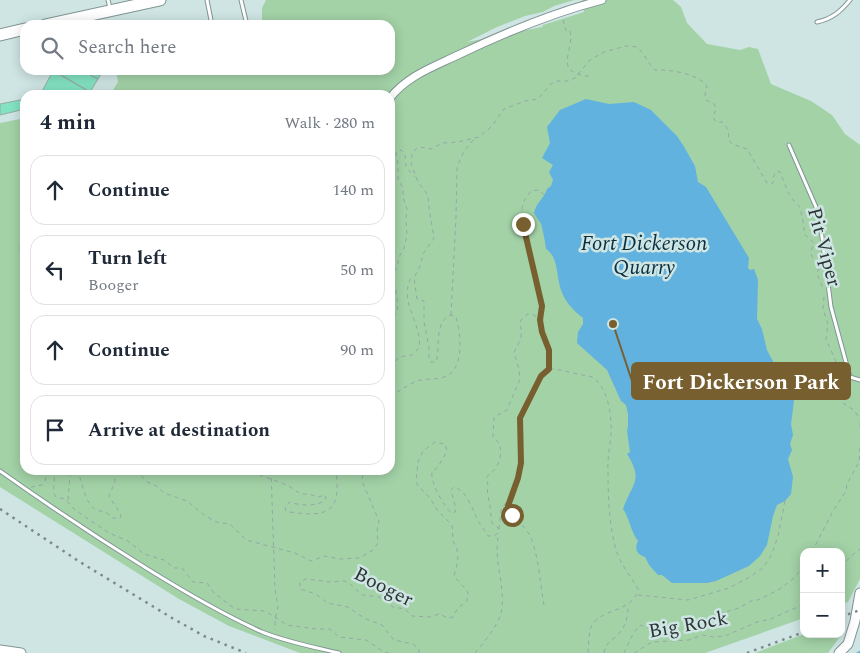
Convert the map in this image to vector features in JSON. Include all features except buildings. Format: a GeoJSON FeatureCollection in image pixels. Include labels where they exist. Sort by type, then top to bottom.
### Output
{"type":"FeatureCollection","features":[{"type":"Feature","properties":{"kind":"highway"},"geometry":{"type":"LineString","coordinates":[[62,20],[109,5],[160,0]]}},
{"type":"Feature","properties":{"kind":"highway"},"geometry":{"type":"LineString","coordinates":[[0,35],[20,30]]}},
{"type":"Feature","properties":{"kind":"street"},"geometry":{"type":"LineString","coordinates":[[395,93],[407,80],[483,43],[548,16],[602,0]]}},
{"type":"Feature","properties":{"kind":"street"},"geometry":{"type":"LineString","coordinates":[[838,653],[848,644],[855,621],[860,593]]}},
{"type":"Feature","properties":{"kind":"street"},"geometry":{"type":"LineString","coordinates":[[0,650],[22,653]]}},
{"type":"Feature","properties":{"kind":"lane"},"geometry":{"type":"LineString","coordinates":[[207,0],[211,20]]}},
{"type":"Feature","properties":{"kind":"lane"},"geometry":{"type":"LineString","coordinates":[[241,0],[246,20]]}},
{"type":"Feature","properties":{"kind":"lane"},"geometry":{"type":"LineString","coordinates":[[817,22],[836,15],[850,0]]}},
{"type":"Feature","properties":{"kind":"lane"},"geometry":{"type":"LineString","coordinates":[[789,145],[819,214],[831,307],[850,377],[860,380]]}},
{"type":"Feature","properties":{"kind":"lane"},"geometry":{"type":"LineString","coordinates":[[0,471],[73,522],[175,586],[246,624],[274,636],[339,653]]}},
{"type":"Feature","properties":{"kind":"path"},"geometry":{"type":"LineString","coordinates":[[562,16],[566,32]]}},
{"type":"Feature","properties":{"kind":"path"},"geometry":{"type":"LineString","coordinates":[[570,31],[572,40],[567,55],[567,63],[571,71],[579,75],[588,76],[588,79]]}},
{"type":"Feature","properties":{"kind":"path","name":"Pit Viper"},"geometry":{"type":"LineString","coordinates":[[579,75],[590,60],[604,52],[632,45],[641,51],[655,70],[690,74],[694,78],[704,81],[707,86],[706,100],[714,104],[716,122],[722,122],[727,127],[728,139],[732,144],[747,149],[767,183],[772,184],[775,173],[777,171],[780,172],[788,192],[800,207],[804,234],[814,243],[810,253],[812,259],[819,266],[817,274],[824,292],[823,309],[828,324],[826,339],[837,364],[837,380],[843,385],[844,404],[854,410],[860,419]]}},
{"type":"Feature","properties":{"kind":"path"},"geometry":{"type":"LineString","coordinates":[[451,316],[457,167],[464,151],[474,139],[484,133],[504,109],[525,101],[538,99],[554,82],[570,80],[579,75]]}},
{"type":"Feature","properties":{"kind":"path"},"geometry":{"type":"LineString","coordinates":[[415,178],[411,158],[417,148],[430,149],[443,143],[474,139]]}},
{"type":"Feature","properties":{"kind":"path"},"geometry":{"type":"LineString","coordinates":[[395,270],[407,235],[406,218],[408,209],[403,197],[403,188],[398,179],[396,154],[397,151],[401,150],[405,154],[406,167],[428,194],[434,238],[423,254],[414,278],[417,299],[424,301],[424,322],[429,347],[429,359],[433,363],[436,362],[439,353],[438,341],[441,325],[444,320],[451,316],[456,317],[460,342],[458,363],[453,372],[446,377],[418,381],[395,393]]}},
{"type":"Feature","properties":{"kind":"path"},"geometry":{"type":"LineString","coordinates":[[544,605],[532,542],[527,530],[508,510],[510,497],[518,478],[521,463],[520,418],[541,376],[549,369],[549,350],[542,332],[540,320],[542,306],[523,224],[522,208],[525,199],[531,191],[538,190],[545,195]]}},
{"type":"Feature","properties":{"kind":"path"},"geometry":{"type":"LineString","coordinates":[[395,361],[399,357],[412,355],[420,348],[418,332],[407,300],[409,281],[411,278],[414,278]]}},
{"type":"Feature","properties":{"kind":"path"},"geometry":{"type":"LineString","coordinates":[[395,286],[398,308],[395,314]]}},
{"type":"Feature","properties":{"kind":"path"},"geometry":{"type":"LineString","coordinates":[[499,530],[492,523],[491,504],[488,493],[489,485],[486,479],[488,474],[500,462],[501,456],[500,444],[493,439],[493,421],[494,417],[507,410],[520,379],[514,353],[521,339],[521,319],[531,314],[540,320]]}},
{"type":"Feature","properties":{"kind":"path"},"geometry":{"type":"LineString","coordinates":[[549,369],[586,375],[596,380],[602,388],[611,426],[608,468],[610,518],[619,559],[638,590],[637,595],[628,603],[618,610],[598,618],[590,631],[588,653]]}},
{"type":"Feature","properties":{"kind":"path","name":"Booger"},"geometry":{"type":"LineString","coordinates":[[419,653],[416,645],[394,640],[382,625],[364,618],[348,607],[328,602],[316,594],[300,589],[300,582],[306,579],[330,582],[344,581],[349,583],[362,596],[379,597],[393,607],[405,609],[412,616],[430,617],[439,614],[448,618],[467,602],[468,592],[454,576],[458,561],[452,525],[438,511],[416,481],[418,462],[423,451],[435,442],[443,443],[447,449],[439,465],[432,472],[431,477],[446,507],[451,513],[455,512],[455,504],[451,492],[454,487],[459,489],[474,508],[478,520],[488,536],[493,537],[499,530]]}},
{"type":"Feature","properties":{"kind":"path"},"geometry":{"type":"LineString","coordinates":[[814,548],[833,511],[846,491],[847,484],[859,462],[860,447]]}},
{"type":"Feature","properties":{"kind":"path"},"geometry":{"type":"LineString","coordinates":[[24,488],[42,485],[46,480],[47,475]]}},
{"type":"Feature","properties":{"kind":"path"},"geometry":{"type":"LineString","coordinates":[[54,475],[53,493],[56,497],[67,501],[72,508],[85,517],[109,533],[131,543],[144,554],[164,560],[174,568],[182,568],[192,582],[206,583],[214,593],[234,609],[263,610],[287,625],[330,629],[339,637],[366,640],[384,652],[389,653]]}},
{"type":"Feature","properties":{"kind":"path"},"geometry":{"type":"LineString","coordinates":[[67,501],[70,475]]}},
{"type":"Feature","properties":{"kind":"path"},"geometry":{"type":"LineString","coordinates":[[78,475],[91,506],[98,512],[107,513],[112,518],[120,518],[121,515],[109,496],[115,482],[114,475]]}},
{"type":"Feature","properties":{"kind":"path"},"geometry":{"type":"LineString","coordinates":[[142,475],[147,482],[155,485],[164,493],[187,501],[204,515],[219,523],[230,524],[246,540],[295,553],[311,561],[325,556],[339,559],[356,559],[373,550],[379,540],[377,530],[379,521],[362,481],[362,475]]}},
{"type":"Feature","properties":{"kind":"path"},"geometry":{"type":"LineString","coordinates":[[261,475],[287,485],[301,494],[318,497],[325,495],[326,500],[320,504],[290,502],[285,507],[290,512],[320,514],[330,509],[337,498],[336,475]]}},
{"type":"Feature","properties":{"kind":"path"},"geometry":{"type":"LineString","coordinates":[[271,475],[278,606],[274,636]]}},
{"type":"Feature","properties":{"kind":"path"},"geometry":{"type":"LineString","coordinates":[[475,653],[498,621],[502,606],[503,596],[500,586],[497,550],[501,510],[510,497]]}},
{"type":"Feature","properties":{"kind":"path"},"geometry":{"type":"LineString","coordinates":[[637,595],[688,600],[729,588],[748,578],[762,568],[772,554],[778,536],[785,501]]}},
{"type":"Feature","properties":{"kind":"path"},"geometry":{"type":"LineString","coordinates":[[845,563],[860,550]]}},
{"type":"Feature","properties":{"kind":"path"},"geometry":{"type":"LineString","coordinates":[[624,653],[633,634],[640,625],[648,628],[658,624],[670,632],[687,630],[704,623],[712,616],[739,608],[780,590],[800,571]]}},
{"type":"Feature","properties":{"kind":"path"},"geometry":{"type":"LineString","coordinates":[[604,653],[605,646],[622,630],[627,619],[628,603]]}},
{"type":"Feature","properties":{"kind":"path","name":"Big Rock"},"geometry":{"type":"LineString","coordinates":[[634,653],[652,642],[689,640],[702,634],[713,638],[724,636],[757,622],[771,619],[800,606]]}},
{"type":"Feature","properties":{"kind":"green space"},"geometry":{"type":"Polygon","coordinates":[[[266,0],[574,0],[554,6],[543,12],[525,16],[467,42],[542,27],[543,25],[584,12],[582,0],[673,0],[681,7],[687,23],[707,44],[740,50],[749,47],[758,49],[771,84],[811,101],[832,115],[845,134],[860,145],[860,579],[848,602],[845,603],[845,548],[800,548],[800,619],[705,653],[300,653],[229,626],[179,599],[0,487],[0,123],[20,119],[20,475],[395,475],[395,90],[113,90],[118,82],[117,75],[395,75],[395,20],[262,20],[262,8],[266,0]]]}},
{"type":"Feature","properties":{"kind":"green space"},"geometry":{"type":"Polygon","coordinates":[[[800,636],[800,638],[839,638],[828,653],[755,653],[800,636]]]}},
{"type":"Feature","properties":{"kind":"water","name":"Fort Dickerson Quarry"},"geometry":{"type":"Polygon","coordinates":[[[586,99],[609,104],[634,102],[651,110],[677,136],[695,166],[698,182],[706,187],[749,258],[748,268],[750,270],[754,269],[758,280],[757,319],[762,329],[767,350],[794,401],[791,424],[793,435],[790,444],[792,450],[788,459],[793,477],[791,494],[785,501],[777,505],[767,545],[760,556],[749,566],[716,581],[707,583],[672,583],[662,575],[658,575],[645,557],[637,551],[638,541],[623,509],[636,476],[627,454],[630,452],[626,405],[621,401],[607,370],[577,343],[578,332],[583,324],[583,318],[570,306],[563,294],[559,285],[555,262],[546,249],[541,224],[534,213],[536,206],[551,186],[553,180],[549,172],[553,165],[542,158],[550,143],[547,127],[560,110],[586,99]]]}},
{"type":"Feature","properties":{"kind":"railway"},"geometry":{"type":"LineString","coordinates":[[0,509],[80,562],[172,618],[204,636],[246,653]]}},
{"type":"Feature","properties":{"kind":"railway"},"geometry":{"type":"LineString","coordinates":[[845,616],[860,610]]}},
{"type":"Feature","properties":{"kind":"railway"},"geometry":{"type":"LineString","coordinates":[[747,653],[800,633]]}},
{"type":"Feature","properties":{"kind":"place","name":"Fort Dickerson Park"},"geometry":{"type":"Point","coordinates":[613,324]}},
{"type":"Feature","properties":{"kind":"route"},"geometry":{"type":"LineString","coordinates":[[512,515],[508,510],[508,502],[513,494],[520,473],[520,418],[541,376],[549,369],[550,356],[542,332],[540,320],[542,306],[523,224]]}}]}
